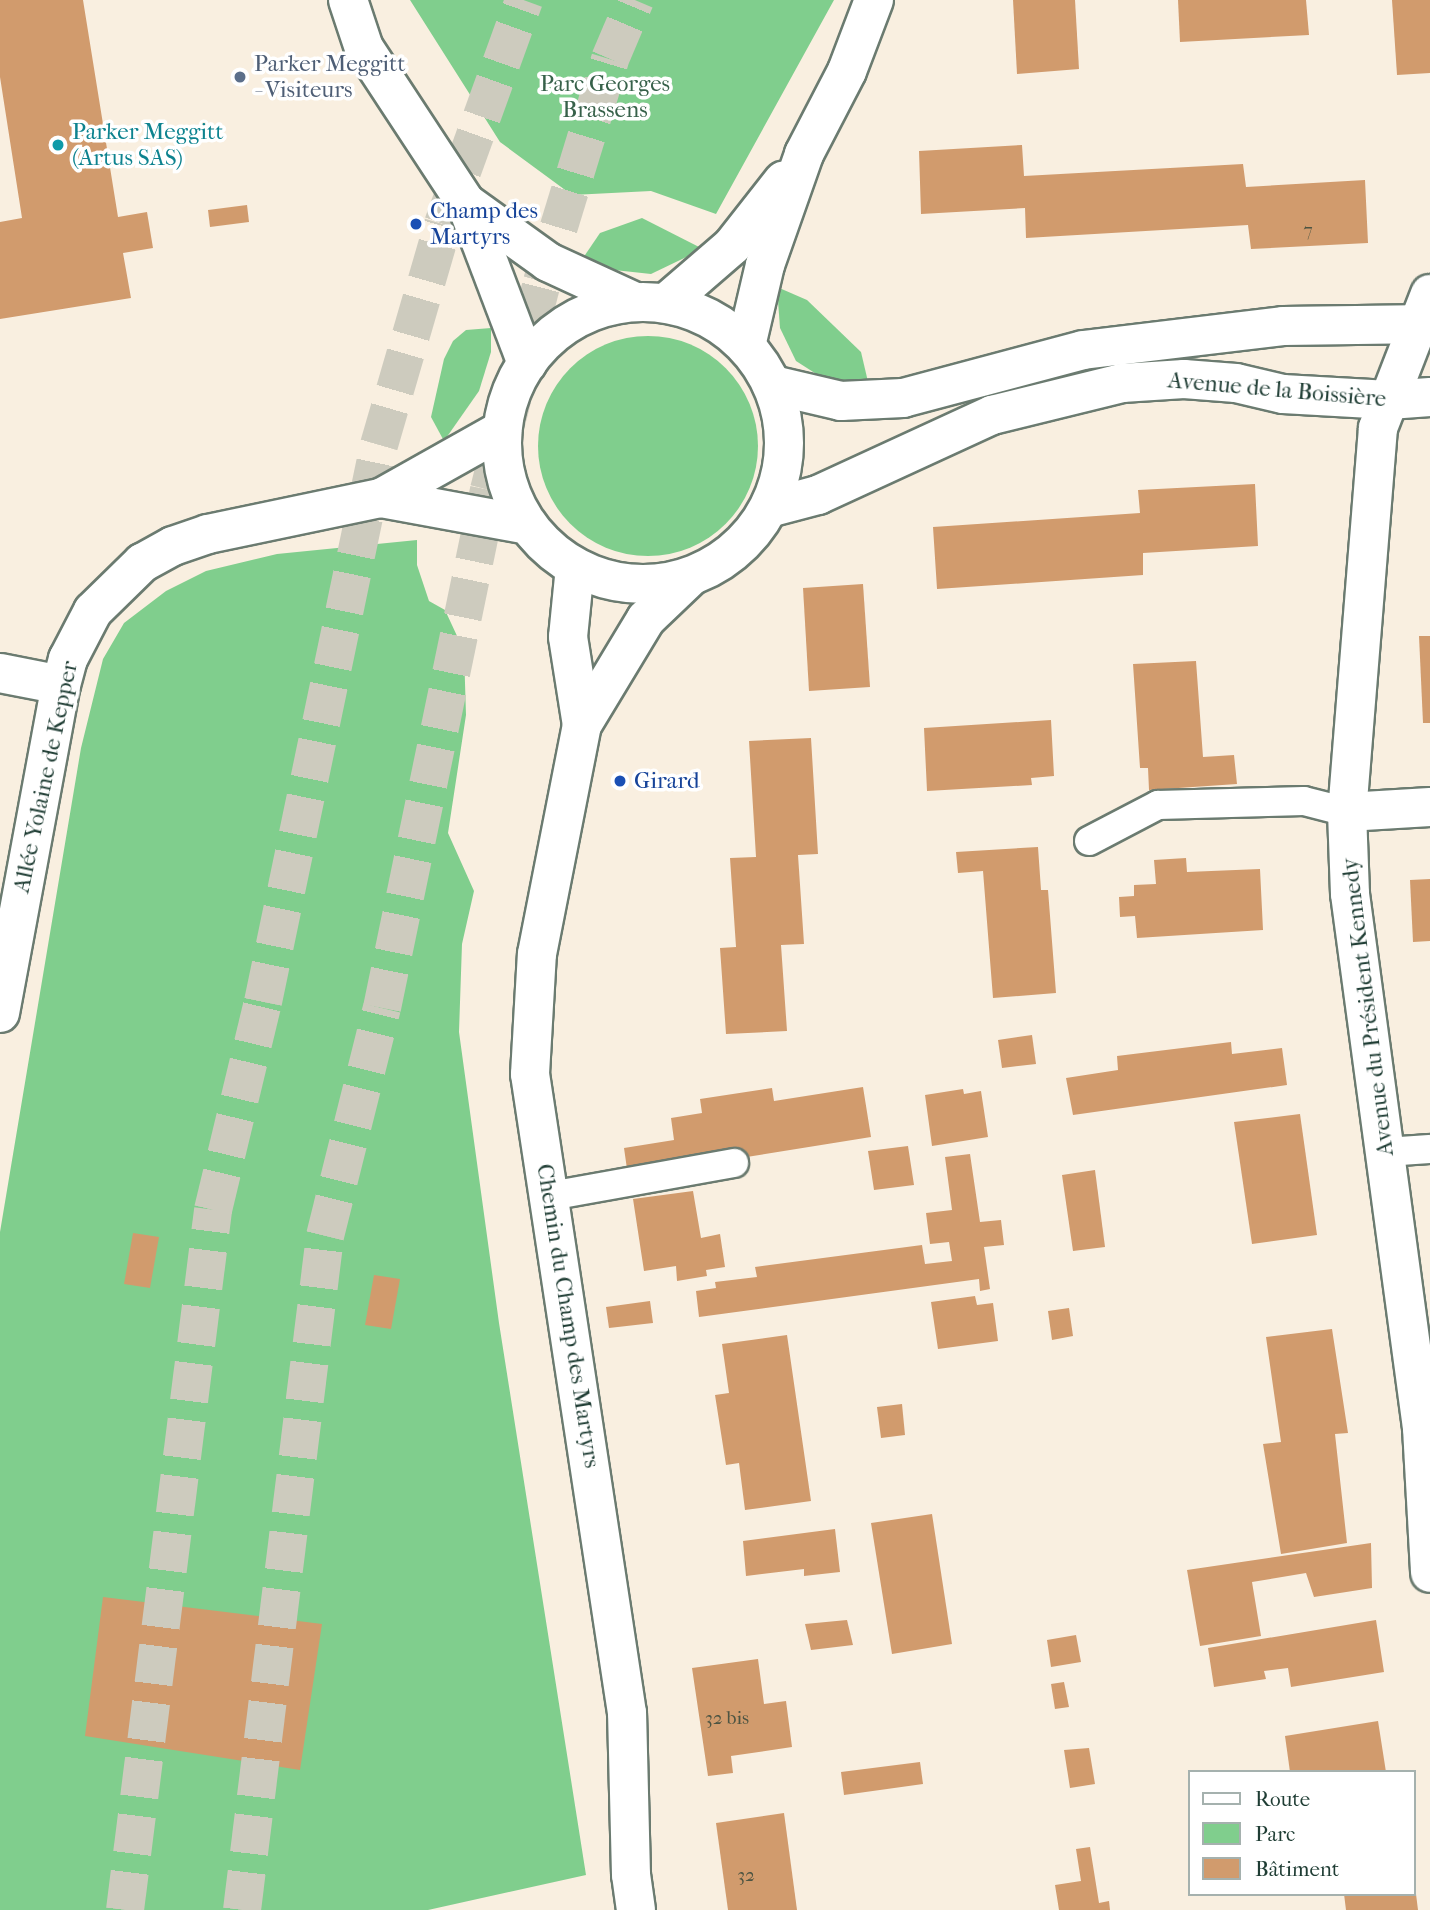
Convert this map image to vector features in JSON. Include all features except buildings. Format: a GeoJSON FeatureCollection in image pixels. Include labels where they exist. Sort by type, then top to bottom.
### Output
{"type":"FeatureCollection","features":[{"type":"Feature","properties":{"kind":"street"},"geometry":{"type":"LineString","coordinates":[[348,0],[364,48],[466,203],[527,364]]}},
{"type":"Feature","properties":{"kind":"street"},"geometry":{"type":"LineString","coordinates":[[746,346],[765,265],[804,154],[847,71],[874,0]]}},
{"type":"Feature","properties":{"kind":"street"},"geometry":{"type":"LineString","coordinates":[[466,203],[548,262],[650,302],[708,317],[746,346],[773,385],[785,447],[769,508],[733,553],[691,576],[632,584],[603,579],[575,567],[548,549],[528,525],[508,482],[502,430],[510,395],[527,364],[548,339],[573,320],[603,307],[650,302],[732,246],[804,154]]}},
{"type":"Feature","properties":{"kind":"street","name":"Avenue de la Boissière"},"geometry":{"type":"LineString","coordinates":[[773,385],[841,401],[903,398],[1083,350],[1283,326],[1426,314]]}},
{"type":"Feature","properties":{"kind":"street","name":"Avenue du Président Kennedy"},"geometry":{"type":"LineString","coordinates":[[1426,314],[1378,428],[1347,812],[1350,894],[1422,1428],[1430,1573]]}},
{"type":"Feature","properties":{"kind":"street","name":"Avenue de la Boissière"},"geometry":{"type":"LineString","coordinates":[[769,508],[818,495],[992,415],[1122,383],[1184,379],[1236,383],[1283,394],[1389,401],[1430,397]]}},
{"type":"Feature","properties":{"kind":"street","name":"Allée Yolaine de Kepper"},"geometry":{"type":"LineString","coordinates":[[0,1013],[61,685],[68,659],[93,611],[142,563],[208,534],[381,498],[502,430]]}},
{"type":"Feature","properties":{"kind":"street","name":"Allée Yolaine de Kepper"},"geometry":{"type":"LineString","coordinates":[[381,498],[528,525]]}},
{"type":"Feature","properties":{"kind":"street","name":"Chemin du Champ des Martyrs"},"geometry":{"type":"LineString","coordinates":[[575,567],[568,637],[582,725]]}},
{"type":"Feature","properties":{"kind":"street","name":"Chemin du Champ des Martyrs"},"geometry":{"type":"LineString","coordinates":[[636,1910],[631,1875],[627,1713],[530,1074],[537,954],[582,725],[646,619],[691,576]]}},
{"type":"Feature","properties":{"kind":"street"},"geometry":{"type":"LineString","coordinates":[[0,673],[61,685]]}},
{"type":"Feature","properties":{"kind":"street"},"geometry":{"type":"LineString","coordinates":[[1347,812],[1430,807]]}},
{"type":"Feature","properties":{"kind":"lane"},"geometry":{"type":"LineString","coordinates":[[1089,841],[1158,805],[1304,801],[1347,812]]}},
{"type":"Feature","properties":{"kind":"lane"},"geometry":{"type":"LineString","coordinates":[[1385,1152],[1430,1149]]}},
{"type":"Feature","properties":{"kind":"lane"},"geometry":{"type":"LineString","coordinates":[[550,1196],[734,1163]]}},
{"type":"Feature","properties":{"kind":"green space","name":"Parc Georges Brassens"},"geometry":{"type":"Polygon","coordinates":[[[410,0],[834,0],[716,214],[651,191],[572,195],[500,142],[410,0]]]}},
{"type":"Feature","properties":{"kind":"green space"},"geometry":{"type":"Polygon","coordinates":[[[642,218],[703,249],[651,274],[605,269],[583,258],[600,233],[642,218]]]}},
{"type":"Feature","properties":{"kind":"green space"},"geometry":{"type":"Polygon","coordinates":[[[777,287],[807,300],[861,352],[869,386],[821,377],[796,361],[780,328],[777,287]]]}},
{"type":"Feature","properties":{"kind":"green space"},"geometry":{"type":"Polygon","coordinates":[[[491,328],[491,352],[479,391],[444,441],[431,417],[444,359],[453,341],[466,330],[491,328]]]}},
{"type":"Feature","properties":{"kind":"green space"},"geometry":{"type":"Polygon","coordinates":[[[637,336],[659,336],[690,344],[709,354],[726,368],[740,385],[750,404],[758,446],[750,488],[740,507],[726,524],[709,538],[690,548],[659,556],[637,556],[596,543],[578,531],[563,516],[546,488],[538,457],[538,435],[551,394],[563,376],[578,361],[606,344],[637,336]]]}},
{"type":"Feature","properties":{"kind":"green space"},"geometry":{"type":"Polygon","coordinates":[[[417,540],[417,565],[429,601],[445,610],[464,651],[466,715],[448,833],[474,891],[462,944],[459,1032],[499,1323],[586,1875],[428,1910],[0,1910],[0,1232],[81,748],[103,659],[124,623],[166,591],[206,571],[277,554],[417,540]]]}},
{"type":"Feature","properties":{"kind":"tunnel"},"geometry":{"type":"LineString","coordinates":[[125,1910],[213,1210],[263,1002],[379,445],[443,224],[524,0]]}},
{"type":"Feature","properties":{"kind":"tunnel"},"geometry":{"type":"LineString","coordinates":[[242,1910],[325,1236],[382,1008],[489,490],[542,282],[610,59],[635,0]]}},
{"type":"Feature","properties":{"kind":"place","name":"Parker Meggitt - Visiteurs"},"geometry":{"type":"Point","coordinates":[240,77]}},
{"type":"Feature","properties":{"kind":"place","name":"Parker Meggitt (Artus SAS)"},"geometry":{"type":"Point","coordinates":[58,145]}},
{"type":"Feature","properties":{"kind":"place","name":"Champ des Martyrs"},"geometry":{"type":"Point","coordinates":[416,224]}},
{"type":"Feature","properties":{"kind":"place","name":"Girard"},"geometry":{"type":"Point","coordinates":[620,781]}}]}
